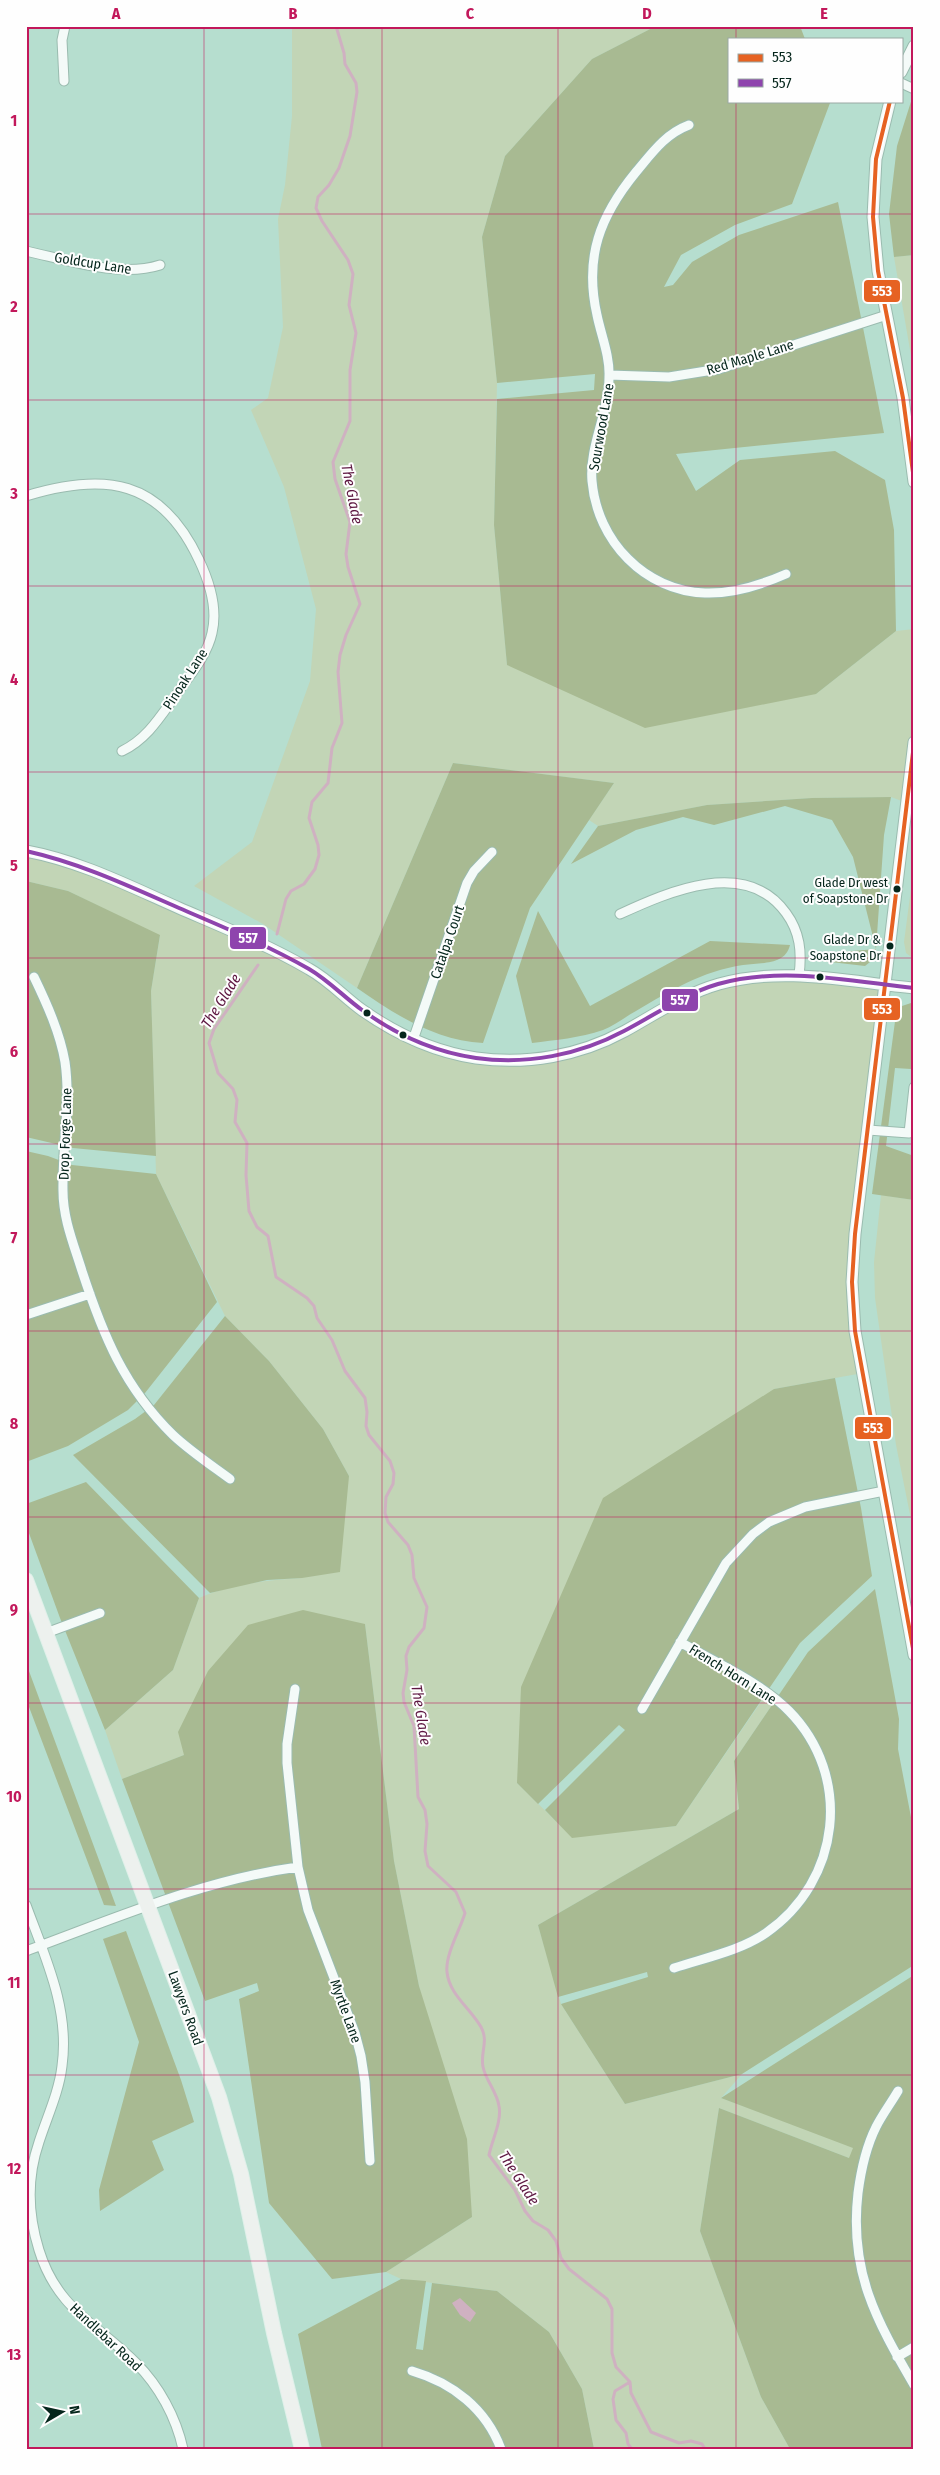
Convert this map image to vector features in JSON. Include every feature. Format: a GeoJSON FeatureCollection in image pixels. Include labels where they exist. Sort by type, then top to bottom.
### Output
{"type":"FeatureCollection","features":[{"type":"Feature","properties":{"kind":"main road","name":"Lawyers Road"},"geometry":{"type":"LineString","coordinates":[[26,1580],[219,2097],[232,2139],[302,2449]]}},
{"type":"Feature","properties":{"kind":"street"},"geometry":{"type":"LineString","coordinates":[[64,82],[62,40],[65,26]]}},
{"type":"Feature","properties":{"kind":"street"},"geometry":{"type":"LineString","coordinates":[[902,70],[914,46]]}},
{"type":"Feature","properties":{"kind":"street"},"geometry":{"type":"LineString","coordinates":[[902,84],[914,90]]}},
{"type":"Feature","properties":{"kind":"street"},"geometry":{"type":"LineString","coordinates":[[890,102],[876,159],[873,217],[875,245],[903,398],[913,474]]}},
{"type":"Feature","properties":{"kind":"street","name":"Sourwood Lane"},"geometry":{"type":"LineString","coordinates":[[689,125],[668,136],[619,193],[601,226],[592,262],[592,282],[609,375],[606,409],[592,464],[592,481],[598,512],[605,528],[627,558],[659,582],[689,591],[706,593],[748,588],[786,574]]}},
{"type":"Feature","properties":{"kind":"street","name":"Goldcup Lane"},"geometry":{"type":"LineString","coordinates":[[26,252],[122,270],[138,270],[160,265]]}},
{"type":"Feature","properties":{"kind":"street","name":"Red Maple Lane"},"geometry":{"type":"LineString","coordinates":[[609,375],[658,377],[694,374],[719,368],[887,315]]}},
{"type":"Feature","properties":{"kind":"street","name":"Pinoak Lane"},"geometry":{"type":"LineString","coordinates":[[26,496],[75,483],[92,482],[118,486],[143,495],[159,506],[183,531],[195,551],[210,587],[214,619],[207,649],[152,729],[140,740],[122,751]]}},
{"type":"Feature","properties":{"kind":"street"},"geometry":{"type":"LineString","coordinates":[[914,742],[855,1234],[852,1282],[855,1331],[914,1655]]}},
{"type":"Feature","properties":{"kind":"street"},"geometry":{"type":"LineString","coordinates":[[26,851],[96,872],[280,953],[311,970],[362,1010],[413,1040],[447,1052],[488,1060],[552,1057],[610,1039],[676,1001],[711,987],[756,977],[799,975],[914,988]]}},
{"type":"Feature","properties":{"kind":"street","name":"Catalpa Court"},"geometry":{"type":"LineString","coordinates":[[413,1040],[468,883],[474,871],[492,852]]}},
{"type":"Feature","properties":{"kind":"street"},"geometry":{"type":"LineString","coordinates":[[620,914],[655,898],[688,888],[721,883],[749,886],[772,898],[791,919],[800,946],[799,975]]}},
{"type":"Feature","properties":{"kind":"street","name":"Drop Forge Lane"},"geometry":{"type":"LineString","coordinates":[[34,977],[53,1020],[65,1062],[67,1083],[64,1205],[68,1227],[109,1347],[136,1393],[173,1435],[230,1479]]}},
{"type":"Feature","properties":{"kind":"street"},"geometry":{"type":"LineString","coordinates":[[868,1130],[910,1133],[914,1088]]}},
{"type":"Feature","properties":{"kind":"street"},"geometry":{"type":"LineString","coordinates":[[26,1315],[90,1294]]}},
{"type":"Feature","properties":{"kind":"street"},"geometry":{"type":"LineString","coordinates":[[642,1709],[726,1563],[753,1534],[769,1522],[805,1507],[884,1491]]}},
{"type":"Feature","properties":{"kind":"street"},"geometry":{"type":"LineString","coordinates":[[46,1633],[100,1613]]}},
{"type":"Feature","properties":{"kind":"street","name":"French Horn Lane"},"geometry":{"type":"LineString","coordinates":[[674,1968],[754,1941],[783,1919],[808,1890],[817,1873],[826,1846],[831,1817],[830,1798],[822,1760],[804,1728],[772,1696],[680,1642]]}},
{"type":"Feature","properties":{"kind":"street","name":"Myrtle Lane"},"geometry":{"type":"LineString","coordinates":[[295,1689],[287,1744],[287,1763],[298,1866],[308,1910],[355,2034],[361,2056],[365,2082],[370,2160]]}},
{"type":"Feature","properties":{"kind":"street"},"geometry":{"type":"LineString","coordinates":[[26,1952],[148,1905],[215,1883],[298,1866]]}},
{"type":"Feature","properties":{"kind":"street","name":"Handlebar Road"},"geometry":{"type":"LineString","coordinates":[[26,1905],[58,1996],[64,2041],[59,2080],[32,2167],[31,2209],[39,2250],[50,2275],[66,2301],[86,2322],[137,2364],[152,2382],[174,2421],[183,2449]]}},
{"type":"Feature","properties":{"kind":"street"},"geometry":{"type":"LineString","coordinates":[[898,2091],[876,2127],[867,2151],[859,2186],[856,2234],[862,2276],[877,2318],[914,2385]]}},
{"type":"Feature","properties":{"kind":"street"},"geometry":{"type":"LineString","coordinates":[[897,2357],[914,2347]]}},
{"type":"Feature","properties":{"kind":"street"},"geometry":{"type":"LineString","coordinates":[[412,2371],[445,2385],[476,2408],[489,2422],[500,2449]]}},
{"type":"Feature","properties":{"kind":"green space"},"geometry":{"type":"Polygon","coordinates":[[[292,26],[656,26],[592,59],[505,156],[482,237],[497,383],[494,525],[507,665],[816,694],[896,631],[914,629],[914,718],[907,803],[891,797],[812,798],[707,805],[598,826],[589,820],[614,783],[453,763],[357,988],[263,924],[194,886],[252,842],[310,681],[316,609],[284,487],[251,410],[268,398],[283,327],[278,219],[285,185],[292,116],[292,26]]]}},
{"type":"Feature","properties":{"kind":"green space"},"geometry":{"type":"Polygon","coordinates":[[[656,26],[800,26],[805,38],[728,38],[728,102],[830,103],[792,204],[735,225],[681,255],[664,287],[673,285],[692,262],[739,235],[838,202],[884,433],[676,454],[696,491],[740,460],[835,451],[885,480],[894,530],[896,631],[816,694],[645,728],[507,665],[494,525],[497,399],[594,390],[595,374],[497,383],[482,237],[505,156],[592,59],[656,26]]]}},
{"type":"Feature","properties":{"kind":"green space"},"geometry":{"type":"Polygon","coordinates":[[[914,92],[914,255],[894,257],[889,214],[897,146],[914,92]]]}},
{"type":"Feature","properties":{"kind":"green space"},"geometry":{"type":"Polygon","coordinates":[[[914,255],[914,373],[894,257],[914,255]]]}},
{"type":"Feature","properties":{"kind":"green space"},"geometry":{"type":"Polygon","coordinates":[[[453,763],[614,783],[530,908],[483,1043],[466,1041],[432,1032],[401,1016],[357,988],[453,763]]]}},
{"type":"Feature","properties":{"kind":"green space"},"geometry":{"type":"Polygon","coordinates":[[[891,797],[884,835],[876,949],[853,857],[832,820],[785,806],[714,825],[683,817],[636,830],[571,864],[598,826],[707,805],[812,798],[891,797]]]}},
{"type":"Feature","properties":{"kind":"green space"},"geometry":{"type":"Polygon","coordinates":[[[26,851],[36,853],[280,953],[395,1031],[463,1056],[564,1055],[669,1005],[742,979],[886,986],[853,1261],[863,1373],[774,1389],[517,1783],[572,1837],[676,1826],[767,1693],[776,1699],[734,1761],[739,1809],[538,1925],[561,2004],[625,2104],[742,2074],[721,2098],[867,2151],[849,2158],[719,2108],[700,2231],[761,2397],[790,2449],[594,2449],[582,2389],[549,2332],[497,2291],[401,2279],[386,2272],[472,2217],[419,1986],[394,1861],[365,1624],[184,1755],[122,1779],[105,1730],[173,1670],[199,1598],[236,1586],[302,1578],[349,1476],[323,1429],[269,1361],[225,1316],[156,1174],[151,991],[160,936],[68,891],[26,881],[26,851]]]}},
{"type":"Feature","properties":{"kind":"green space"},"geometry":{"type":"Polygon","coordinates":[[[914,866],[914,959],[906,953],[904,942],[914,866]]]}},
{"type":"Feature","properties":{"kind":"green space"},"geometry":{"type":"Polygon","coordinates":[[[26,881],[68,891],[160,935],[151,991],[156,1156],[73,1148],[26,1137],[26,881]]]}},
{"type":"Feature","properties":{"kind":"green space"},"geometry":{"type":"Polygon","coordinates":[[[538,911],[590,1006],[710,941],[790,945],[783,957],[778,960],[728,968],[700,977],[674,989],[603,1030],[576,1037],[532,1043],[516,976],[538,911]]]}},
{"type":"Feature","properties":{"kind":"green space"},"geometry":{"type":"Polygon","coordinates":[[[876,949],[870,962],[865,966],[822,961],[817,954],[876,949]]]}},
{"type":"Feature","properties":{"kind":"green space"},"geometry":{"type":"Polygon","coordinates":[[[914,1003],[914,1066],[911,1069],[895,1068],[886,1146],[914,1156],[914,1200],[872,1194],[896,1014],[902,1006],[914,1003]]]}},
{"type":"Feature","properties":{"kind":"green space"},"geometry":{"type":"Polygon","coordinates":[[[26,1151],[48,1156],[72,1165],[156,1174],[217,1302],[145,1393],[128,1410],[68,1446],[26,1462],[26,1151]]]}},
{"type":"Feature","properties":{"kind":"green space"},"geometry":{"type":"Polygon","coordinates":[[[881,1195],[914,1200],[914,1534],[896,1445],[875,1298],[874,1262],[881,1195]]]}},
{"type":"Feature","properties":{"kind":"green space"},"geometry":{"type":"Polygon","coordinates":[[[225,1316],[269,1361],[323,1429],[349,1476],[340,1572],[302,1578],[267,1580],[210,1593],[73,1455],[135,1419],[154,1405],[225,1316]]]}},
{"type":"Feature","properties":{"kind":"green space"},"geometry":{"type":"Polygon","coordinates":[[[835,1378],[861,1508],[872,1576],[800,1643],[676,1826],[572,1838],[545,1810],[625,1730],[619,1725],[538,1804],[517,1783],[521,1687],[603,1498],[774,1389],[835,1378]]]}},
{"type":"Feature","properties":{"kind":"green space"},"geometry":{"type":"Polygon","coordinates":[[[86,1482],[199,1598],[173,1670],[105,1730],[60,1618],[26,1525],[26,1504],[86,1482]]]}},
{"type":"Feature","properties":{"kind":"green space"},"geometry":{"type":"Polygon","coordinates":[[[875,1589],[899,1719],[898,1749],[914,1833],[914,1965],[742,2074],[625,2104],[561,2004],[648,1977],[647,1972],[558,1997],[538,1925],[739,1809],[734,1761],[808,1652],[875,1589]]]}},
{"type":"Feature","properties":{"kind":"green space"},"geometry":{"type":"Polygon","coordinates":[[[303,1610],[365,1624],[394,1861],[419,1986],[467,2139],[472,2217],[386,2272],[332,2279],[269,2203],[239,1999],[259,1991],[257,1983],[205,2001],[122,1779],[184,1755],[178,1732],[208,1671],[248,1625],[303,1610]]]}},
{"type":"Feature","properties":{"kind":"green space"},"geometry":{"type":"Polygon","coordinates":[[[26,1663],[116,1906],[104,1905],[26,1699],[26,1663]]]}},
{"type":"Feature","properties":{"kind":"green space"},"geometry":{"type":"Polygon","coordinates":[[[126,1931],[181,2080],[194,2122],[152,2141],[164,2170],[100,2211],[99,2190],[139,2042],[103,1939],[126,1931]]]}},
{"type":"Feature","properties":{"kind":"green space"},"geometry":{"type":"Polygon","coordinates":[[[914,1975],[914,2449],[790,2449],[761,2397],[700,2231],[719,2108],[849,2158],[853,2148],[721,2098],[914,1975]]]}},
{"type":"Feature","properties":{"kind":"green space"},"geometry":{"type":"Polygon","coordinates":[[[401,2279],[426,2281],[416,2349],[423,2350],[432,2283],[497,2291],[549,2332],[582,2389],[594,2449],[322,2449],[298,2334],[401,2279]]]}},
{"type":"Feature","properties":{"kind":"shaded area"},"geometry":{"type":"Polygon","coordinates":[[[460,2298],[476,2313],[470,2322],[460,2315],[452,2303],[460,2298]]]}},
{"type":"Feature","properties":{"kind":"waterway","name":"The Glade"},"geometry":{"type":"LineString","coordinates":[[277,934],[286,899],[291,891],[304,884],[315,869],[319,855],[318,845],[309,818],[312,802],[328,783],[332,748],[342,723],[338,672],[340,655],[346,635],[360,604],[348,567],[346,554],[350,522],[335,479],[333,462],[350,421],[350,370],[356,333],[349,305],[353,274],[348,260],[322,221],[316,208],[318,197],[329,185],[339,168],[350,136],[357,92],[356,83],[345,64],[344,53],[336,26]]}},
{"type":"Feature","properties":{"kind":"waterway","name":"The Glade"},"geometry":{"type":"LineString","coordinates":[[258,965],[214,1029],[209,1043],[218,1073],[233,1089],[237,1100],[235,1122],[247,1143],[246,1175],[249,1211],[257,1227],[268,1236],[276,1277],[307,1298],[314,1306],[317,1318],[332,1340],[345,1371],[365,1398],[366,1426],[369,1435],[390,1461],[394,1473],[393,1484],[386,1497],[385,1513],[388,1522],[408,1545],[412,1555],[414,1578],[427,1607],[424,1628],[409,1647],[406,1656],[407,1670],[403,1693],[404,1702],[414,1726],[418,1797],[425,1810],[427,1824],[425,1851],[428,1866],[456,1892],[465,1913],[450,1950],[447,1972],[456,1994],[483,2032],[483,2067],[496,2096],[500,2112],[489,2155],[515,2190],[525,2211],[533,2221],[548,2230],[556,2241],[561,2258],[569,2269],[607,2299],[612,2309],[612,2353],[616,2367],[630,2382],[631,2393],[651,2432],[679,2443],[691,2441],[702,2444],[705,2449]]}},
{"type":"Feature","properties":{"kind":"waterway","name":"The Glade"},"geometry":{"type":"LineString","coordinates":[[630,2382],[615,2391],[613,2399],[616,2420],[626,2433],[628,2444],[632,2449]]}},
{"type":"Feature","properties":{"kind":"transit line","name":"553"},"geometry":{"type":"LineString","coordinates":[[890,102],[876,159],[873,217],[878,271],[903,398],[914,480]]}},
{"type":"Feature","properties":{"kind":"transit line","name":"553"},"geometry":{"type":"LineString","coordinates":[[914,744],[855,1234],[852,1282],[855,1331],[914,1654]]}},
{"type":"Feature","properties":{"kind":"transit line","name":"557"},"geometry":{"type":"LineString","coordinates":[[26,851],[66,862],[104,876],[245,937],[309,969],[362,1010],[388,1027],[431,1047],[476,1058],[495,1060],[533,1059],[571,1052],[624,1031],[693,993],[718,984],[742,979],[767,976],[816,977],[914,988]]}},
{"type":"Feature","properties":{"kind":"place","name":"Glade Dr west of Soapstone Dr"},"geometry":{"type":"Point","coordinates":[897,889]}},
{"type":"Feature","properties":{"kind":"place","name":"Glade Dr & Soapstone Dr"},"geometry":{"type":"Point","coordinates":[890,946]}}]}
